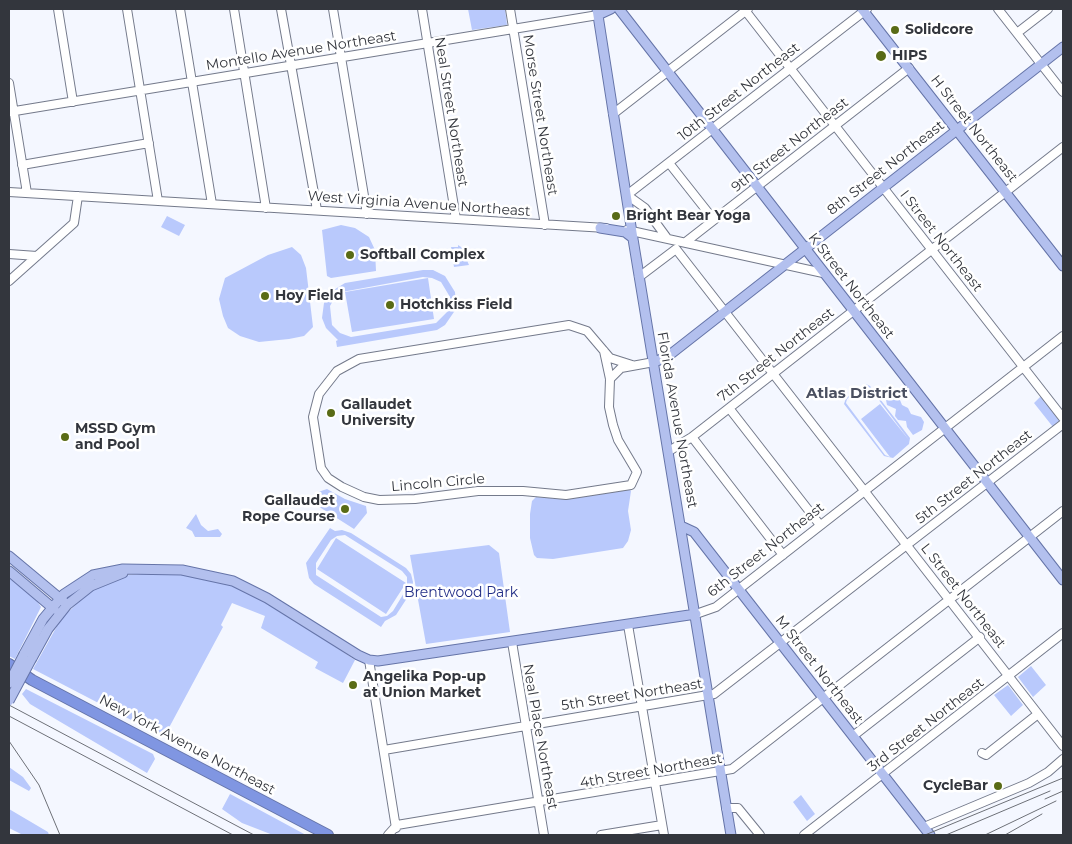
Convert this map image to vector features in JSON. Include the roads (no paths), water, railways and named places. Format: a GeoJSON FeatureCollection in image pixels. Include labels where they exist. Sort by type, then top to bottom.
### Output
{"type":"FeatureCollection","features":[{"type":"Feature","properties":{"kind":"highway","name":"New York Avenue Northeast"},"geometry":{"type":"LineString","coordinates":[[9,664],[32,680]]}},
{"type":"Feature","properties":{"kind":"highway","name":"New York Avenue Northeast"},"geometry":{"type":"LineString","coordinates":[[9,671],[32,680],[328,835]]}},
{"type":"Feature","properties":{"kind":"main road"},"geometry":{"type":"LineString","coordinates":[[598,12],[611,9]]}},
{"type":"Feature","properties":{"kind":"main road","name":"K Street Northeast"},"geometry":{"type":"LineString","coordinates":[[618,9],[1063,580]]}},
{"type":"Feature","properties":{"kind":"main road","name":"H Street Northeast"},"geometry":{"type":"LineString","coordinates":[[864,9],[1063,266]]}},
{"type":"Feature","properties":{"kind":"main road","name":"Florida Avenue Northeast"},"geometry":{"type":"LineString","coordinates":[[598,12],[632,234],[682,526],[731,835]]}},
{"type":"Feature","properties":{"kind":"main road","name":"8th Street Northeast"},"geometry":{"type":"LineString","coordinates":[[654,362],[667,357],[1063,47]]}},
{"type":"Feature","properties":{"kind":"main road"},"geometry":{"type":"LineString","coordinates":[[600,228],[632,234]]}},
{"type":"Feature","properties":{"kind":"main road","name":"M Street Northeast"},"geometry":{"type":"LineString","coordinates":[[682,526],[694,532],[930,835]]}},
{"type":"Feature","properties":{"kind":"main road"},"geometry":{"type":"LineString","coordinates":[[9,556],[67,605]]}},
{"type":"Feature","properties":{"kind":"main road"},"geometry":{"type":"LineString","coordinates":[[9,683],[59,613],[67,605],[101,581],[139,569]]}},
{"type":"Feature","properties":{"kind":"main road"},"geometry":{"type":"LineString","coordinates":[[9,701],[52,607],[79,583],[111,570],[196,571],[240,584],[268,598],[369,660]]}},
{"type":"Feature","properties":{"kind":"main road"},"geometry":{"type":"LineString","coordinates":[[9,571],[59,613]]}},
{"type":"Feature","properties":{"kind":"main road","name":"6th Street Northeast"},"geometry":{"type":"LineString","coordinates":[[369,660],[378,661],[696,614]]}},
{"type":"Feature","properties":{"kind":"street"},"geometry":{"type":"LineString","coordinates":[[58,9],[73,102]]}},
{"type":"Feature","properties":{"kind":"street"},"geometry":{"type":"LineString","coordinates":[[127,9],[158,201]]}},
{"type":"Feature","properties":{"kind":"street"},"geometry":{"type":"LineString","coordinates":[[180,9],[212,204]]}},
{"type":"Feature","properties":{"kind":"street"},"geometry":{"type":"LineString","coordinates":[[234,9],[266,208]]}},
{"type":"Feature","properties":{"kind":"street"},"geometry":{"type":"LineString","coordinates":[[281,9],[317,210]]}},
{"type":"Feature","properties":{"kind":"street"},"geometry":{"type":"LineString","coordinates":[[333,9],[367,214]]}},
{"type":"Feature","properties":{"kind":"street","name":"Neal Street Northeast"},"geometry":{"type":"LineString","coordinates":[[422,9],[456,219]]}},
{"type":"Feature","properties":{"kind":"street","name":"Morse Street Northeast"},"geometry":{"type":"LineString","coordinates":[[510,9],[545,225]]}},
{"type":"Feature","properties":{"kind":"street"},"geometry":{"type":"LineString","coordinates":[[613,114],[746,9]]}},
{"type":"Feature","properties":{"kind":"street","name":"I Street Northeast"},"geometry":{"type":"LineString","coordinates":[[746,9],[1063,418]]}},
{"type":"Feature","properties":{"kind":"street","name":"10th Street Northeast"},"geometry":{"type":"LineString","coordinates":[[627,195],[864,9]]}},
{"type":"Feature","properties":{"kind":"street"},"geometry":{"type":"LineString","coordinates":[[998,9],[1063,92]]}},
{"type":"Feature","properties":{"kind":"street"},"geometry":{"type":"LineString","coordinates":[[1017,33],[1048,9]]}},
{"type":"Feature","properties":{"kind":"street","name":"Montello Avenue Northeast"},"geometry":{"type":"LineString","coordinates":[[11,112],[514,29],[598,12]]}},
{"type":"Feature","properties":{"kind":"street","name":"9th Street Northeast"},"geometry":{"type":"LineString","coordinates":[[687,242],[909,68]]}},
{"type":"Feature","properties":{"kind":"street"},"geometry":{"type":"LineString","coordinates":[[9,83],[11,112],[26,193]]}},
{"type":"Feature","properties":{"kind":"street"},"geometry":{"type":"LineString","coordinates":[[22,165],[149,143]]}},
{"type":"Feature","properties":{"kind":"street","name":"7th Street Northeast"},"geometry":{"type":"LineString","coordinates":[[669,451],[692,437],[1063,147]]}},
{"type":"Feature","properties":{"kind":"street"},"geometry":{"type":"LineString","coordinates":[[669,163],[714,220]]}},
{"type":"Feature","properties":{"kind":"street","name":"West Virginia Avenue Northeast"},"geometry":{"type":"LineString","coordinates":[[9,192],[600,228]]}},
{"type":"Feature","properties":{"kind":"street"},"geometry":{"type":"LineString","coordinates":[[627,195],[645,208],[667,238]]}},
{"type":"Feature","properties":{"kind":"street"},"geometry":{"type":"LineString","coordinates":[[9,280],[74,223],[78,196]]}},
{"type":"Feature","properties":{"kind":"street"},"geometry":{"type":"LineString","coordinates":[[632,234],[687,242],[786,263],[823,273]]}},
{"type":"Feature","properties":{"kind":"street","name":"L Street Northeast"},"geometry":{"type":"LineString","coordinates":[[639,277],[676,250],[980,637],[1063,746]]}},
{"type":"Feature","properties":{"kind":"street"},"geometry":{"type":"LineString","coordinates":[[9,254],[37,256]]}},
{"type":"Feature","properties":{"kind":"street","name":"Lincoln Circle"},"geometry":{"type":"LineString","coordinates":[[604,351],[610,379],[609,407],[613,425],[621,446],[637,472],[631,485],[566,495],[523,490],[478,491],[415,499],[379,500],[364,497],[342,488],[328,478],[321,467],[313,416],[314,408],[326,382],[350,363],[359,360],[569,326],[586,331],[604,351],[618,362],[632,365]]}},
{"type":"Feature","properties":{"kind":"street","name":"6th Street Northeast"},"geometry":{"type":"LineString","coordinates":[[696,614],[713,608],[739,589],[1063,336]]}},
{"type":"Feature","properties":{"kind":"street"},"geometry":{"type":"LineString","coordinates":[[610,379],[621,368],[654,362]]}},
{"type":"Feature","properties":{"kind":"street"},"geometry":{"type":"LineString","coordinates":[[729,408],[820,525]]}},
{"type":"Feature","properties":{"kind":"street","name":"5th Street Northeast"},"geometry":{"type":"LineString","coordinates":[[384,750],[526,725],[709,697],[781,644],[1063,424]]}},
{"type":"Feature","properties":{"kind":"street"},"geometry":{"type":"LineString","coordinates":[[692,437],[783,554]]}},
{"type":"Feature","properties":{"kind":"street","name":"4th Street Northeast"},"geometry":{"type":"LineString","coordinates":[[397,825],[721,772],[736,767],[1063,511]]}},
{"type":"Feature","properties":{"kind":"street"},"geometry":{"type":"LineString","coordinates":[[628,625],[664,835]]}},
{"type":"Feature","properties":{"kind":"street","name":"3rd Street Northeast"},"geometry":{"type":"LineString","coordinates":[[804,835],[1063,633]]}},
{"type":"Feature","properties":{"kind":"street"},"geometry":{"type":"LineString","coordinates":[[853,736],[980,637]]}},
{"type":"Feature","properties":{"kind":"street","name":"Neal Place Northeast"},"geometry":{"type":"LineString","coordinates":[[512,642],[544,835]]}},
{"type":"Feature","properties":{"kind":"street"},"geometry":{"type":"LineString","coordinates":[[369,660],[397,825],[395,835]]}},
{"type":"Feature","properties":{"kind":"street"},"geometry":{"type":"LineString","coordinates":[[982,753],[986,755],[1038,714]]}},
{"type":"Feature","properties":{"kind":"street"},"geometry":{"type":"LineString","coordinates":[[924,827],[1012,791],[1048,772],[1063,759]]}},
{"type":"Feature","properties":{"kind":"street"},"geometry":{"type":"LineString","coordinates":[[726,808],[738,808],[760,835]]}},
{"type":"Feature","properties":{"kind":"street"},"geometry":{"type":"LineString","coordinates":[[388,835],[397,825]]}},
{"type":"Feature","properties":{"kind":"street"},"geometry":{"type":"LineString","coordinates":[[601,835],[662,825]]}},
{"type":"Feature","properties":{"kind":"railway"},"geometry":{"type":"LineString","coordinates":[[9,705],[254,835]]}},
{"type":"Feature","properties":{"kind":"railway"},"geometry":{"type":"LineString","coordinates":[[9,716],[233,835]]}},
{"type":"Feature","properties":{"kind":"railway"},"geometry":{"type":"LineString","coordinates":[[9,741],[39,785],[60,835]]}},
{"type":"Feature","properties":{"kind":"railway"},"geometry":{"type":"LineString","coordinates":[[925,835],[1063,778]]}},
{"type":"Feature","properties":{"kind":"railway"},"geometry":{"type":"LineString","coordinates":[[946,835],[1050,791]]}},
{"type":"Feature","properties":{"kind":"railway"},"geometry":{"type":"LineString","coordinates":[[1045,799],[1063,791]]}},
{"type":"Feature","properties":{"kind":"railway"},"geometry":{"type":"LineString","coordinates":[[985,835],[1056,801]]}},
{"type":"Feature","properties":{"kind":"railway"},"geometry":{"type":"LineString","coordinates":[[1005,835],[1042,814]]}},
{"type":"Feature","properties":{"kind":"place","name":"Solidcore"},"geometry":{"type":"Point","coordinates":[895,30]}},
{"type":"Feature","properties":{"kind":"place","name":"HIPS"},"geometry":{"type":"Point","coordinates":[881,56]}},
{"type":"Feature","properties":{"kind":"place","name":"Bright Bear Yoga"},"geometry":{"type":"Point","coordinates":[616,216]}},
{"type":"Feature","properties":{"kind":"place","name":"Softball Complex"},"geometry":{"type":"Point","coordinates":[350,255]}},
{"type":"Feature","properties":{"kind":"place","name":"Hoy Field"},"geometry":{"type":"Point","coordinates":[265,296]}},
{"type":"Feature","properties":{"kind":"place","name":"Hotchkiss Field"},"geometry":{"type":"Point","coordinates":[390,305]}},
{"type":"Feature","properties":{"kind":"place","name":"Gallaudet University"},"geometry":{"type":"Point","coordinates":[331,413]}},
{"type":"Feature","properties":{"kind":"place","name":"MSSD Gym and Pool"},"geometry":{"type":"Point","coordinates":[65,437]}},
{"type":"Feature","properties":{"kind":"place","name":"Gallaudet Rope Course"},"geometry":{"type":"Point","coordinates":[345,509]}},
{"type":"Feature","properties":{"kind":"place","name":"Angelika Pop-up at Union Market"},"geometry":{"type":"Point","coordinates":[353,685]}},
{"type":"Feature","properties":{"kind":"place","name":"CycleBar"},"geometry":{"type":"Point","coordinates":[998,786]}},
{"type":"Feature","properties":{"kind":"district","name":"Atlas District"},"geometry":{"type":"Point","coordinates":[857,394]}},
{"type":"Feature","properties":{"kind":"park label","name":"Brentwood Park"},"geometry":{"type":"Point","coordinates":[461,593]}}]}
